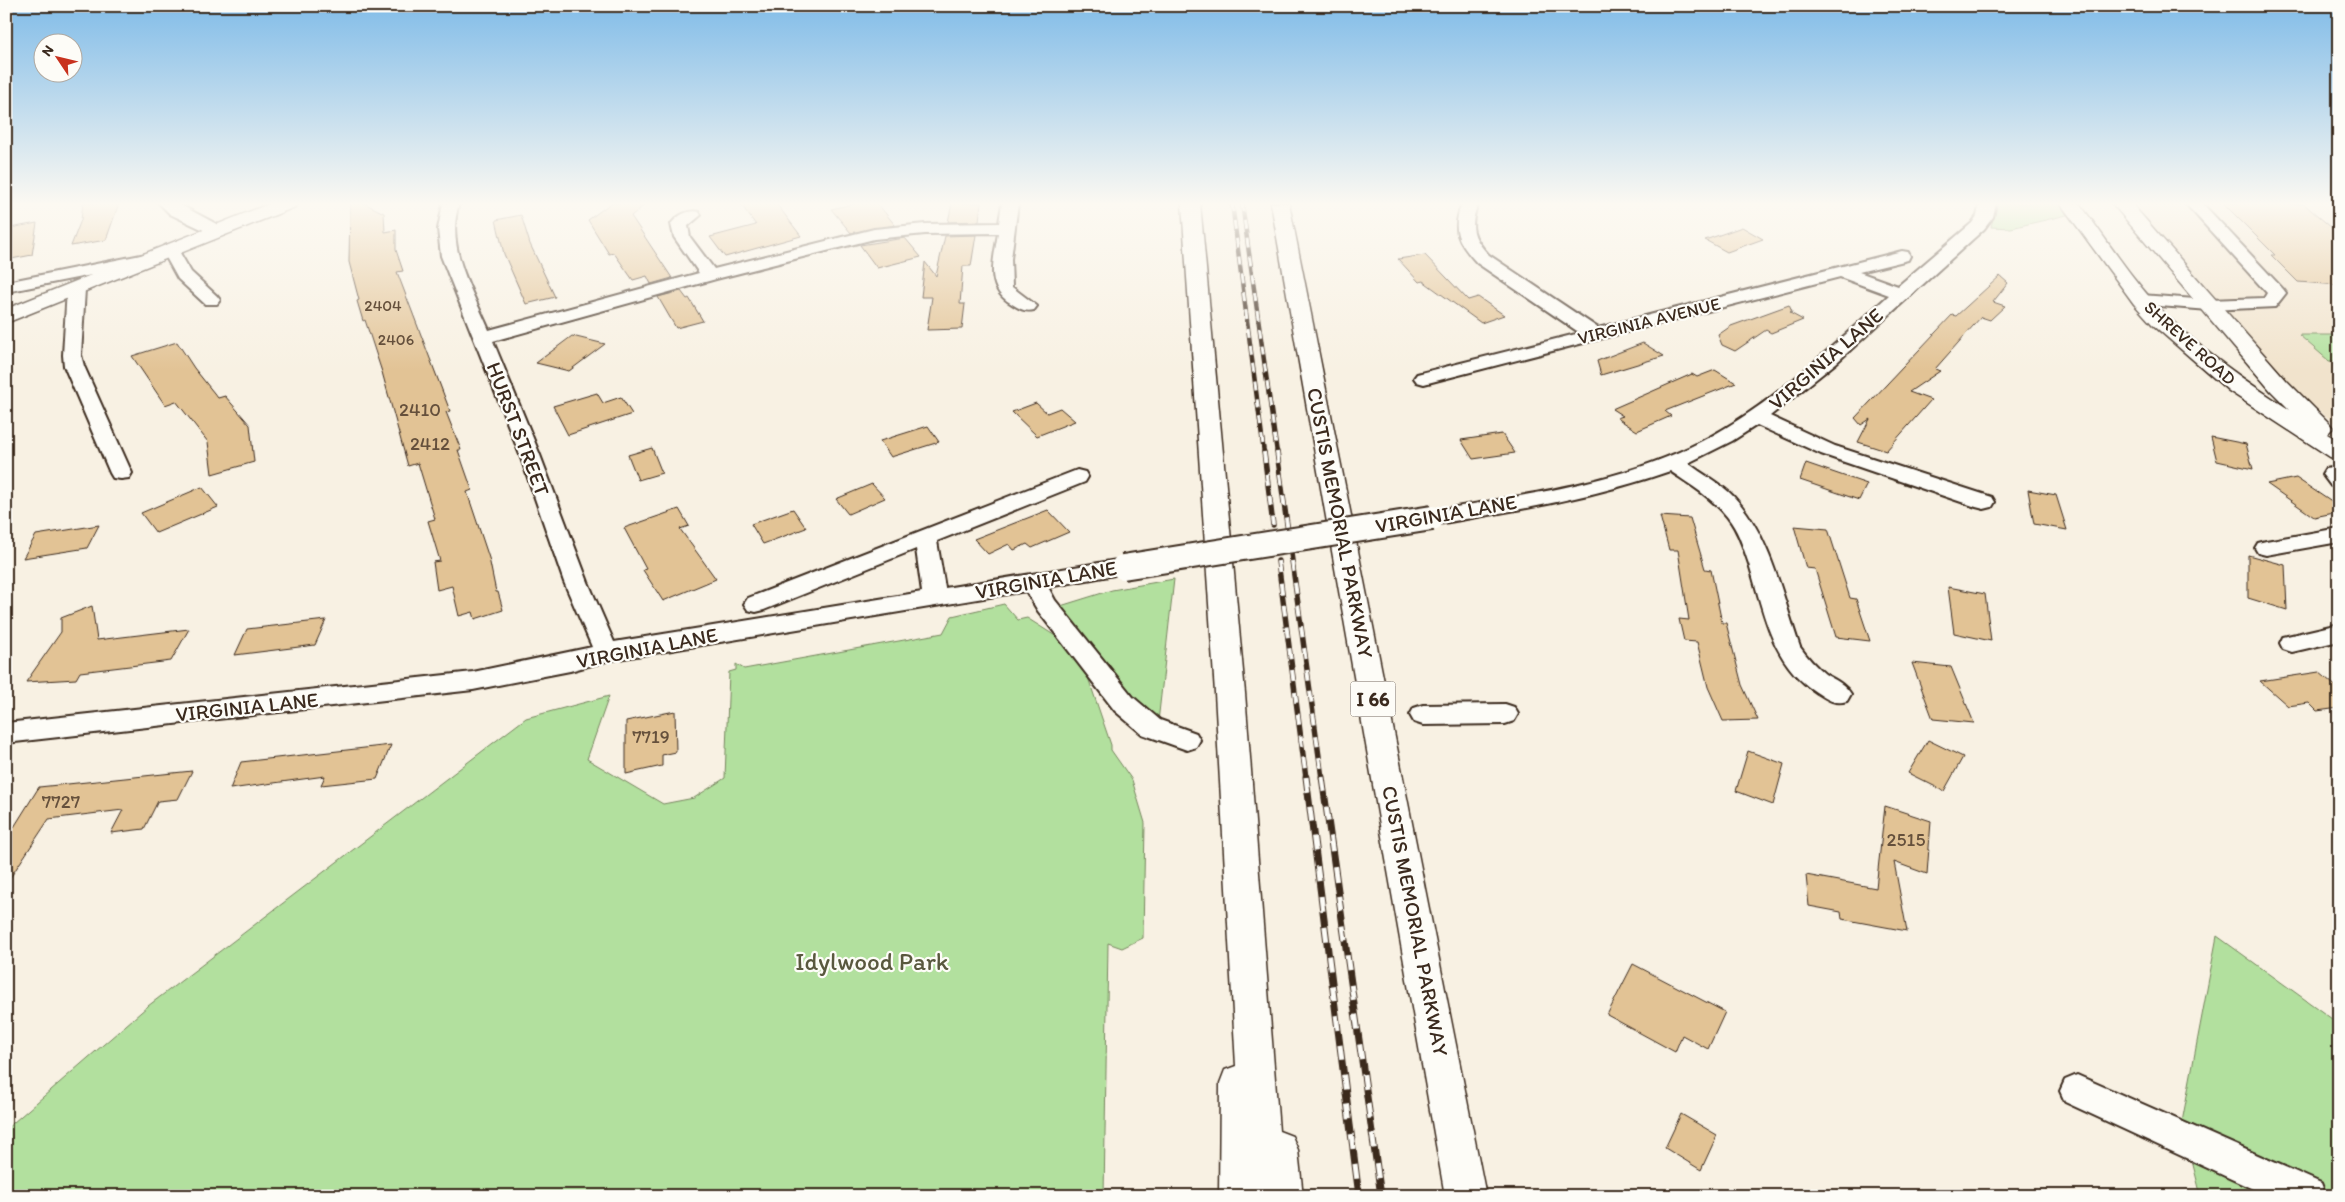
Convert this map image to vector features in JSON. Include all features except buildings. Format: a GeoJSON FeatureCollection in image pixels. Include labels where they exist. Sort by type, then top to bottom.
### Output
{"type":"FeatureCollection","features":[{"type":"Feature","properties":{"kind":"main road"},"geometry":{"type":"LineString","coordinates":[[6,317],[147,259]]}},
{"type":"Feature","properties":{"kind":"main road"},"geometry":{"type":"LineString","coordinates":[[1196,259],[1229,684],[1264,1196]]}},
{"type":"Feature","properties":{"kind":"main road","name":"CUSTIS MEMORIAL PARKWAY"},"geometry":{"type":"LineString","coordinates":[[1291,259],[1466,1196]]}},
{"type":"Feature","properties":{"kind":"main road","name":"SHREVE ROAD"},"geometry":{"type":"LineString","coordinates":[[2111,259],[2141,300],[2159,320],[2237,386],[2339,452]]}},
{"type":"Feature","properties":{"kind":"main road","name":"SHREVE ROAD"},"geometry":{"type":"LineString","coordinates":[[2169,259],[2280,386],[2339,446]]}},
{"type":"Feature","properties":{"kind":"main road"},"geometry":{"type":"LineString","coordinates":[[1238,836],[1239,1196]]}},
{"type":"Feature","properties":{"kind":"main road"},"geometry":{"type":"LineString","coordinates":[[1238,836],[1283,1196]]}},
{"type":"Feature","properties":{"kind":"street"},"geometry":{"type":"LineString","coordinates":[[6,287],[145,259]]}},
{"type":"Feature","properties":{"kind":"street"},"geometry":{"type":"LineString","coordinates":[[175,259],[184,275],[211,300]]}},
{"type":"Feature","properties":{"kind":"street","name":"HURST STREET"},"geometry":{"type":"LineString","coordinates":[[450,259],[530,455],[576,582],[606,652]]}},
{"type":"Feature","properties":{"kind":"street"},"geometry":{"type":"LineString","coordinates":[[698,259],[710,275]]}},
{"type":"Feature","properties":{"kind":"street"},"geometry":{"type":"LineString","coordinates":[[482,338],[774,259]]}},
{"type":"Feature","properties":{"kind":"street"},"geometry":{"type":"LineString","coordinates":[[1004,259],[1003,286],[1009,295],[1028,306]]}},
{"type":"Feature","properties":{"kind":"street"},"geometry":{"type":"LineString","coordinates":[[1484,259],[1501,273],[1594,334]]}},
{"type":"Feature","properties":{"kind":"street","name":"VIRGINIA AVENUE"},"geometry":{"type":"LineString","coordinates":[[1424,378],[1891,259]]}},
{"type":"Feature","properties":{"kind":"street","name":"VIRGINIA LANE"},"geometry":{"type":"LineString","coordinates":[[6,733],[472,681],[570,662],[606,652],[1432,518],[1578,490],[1672,462],[1695,453],[1758,418],[1856,336],[1940,259]]}},
{"type":"Feature","properties":{"kind":"street"},"geometry":{"type":"LineString","coordinates":[[2141,300],[2209,305],[2269,303],[2277,293],[2245,259]]}},
{"type":"Feature","properties":{"kind":"street"},"geometry":{"type":"LineString","coordinates":[[1843,272],[1901,293]]}},
{"type":"Feature","properties":{"kind":"street"},"geometry":{"type":"LineString","coordinates":[[76,289],[72,355],[74,366],[122,473]]}},
{"type":"Feature","properties":{"kind":"street"},"geometry":{"type":"LineString","coordinates":[[1758,418],[1828,450],[1984,502]]}},
{"type":"Feature","properties":{"kind":"street"},"geometry":{"type":"LineString","coordinates":[[1672,462],[1725,500],[1741,520],[1752,540],[1788,648],[1799,665],[1838,694]]}},
{"type":"Feature","properties":{"kind":"street"},"geometry":{"type":"LineString","coordinates":[[2339,473],[2333,474],[2339,481]]}},
{"type":"Feature","properties":{"kind":"street"},"geometry":{"type":"LineString","coordinates":[[756,604],[1077,477]]}},
{"type":"Feature","properties":{"kind":"street"},"geometry":{"type":"LineString","coordinates":[[2266,548],[2339,535]]}},
{"type":"Feature","properties":{"kind":"street"},"geometry":{"type":"LineString","coordinates":[[925,536],[935,599]]}},
{"type":"Feature","properties":{"kind":"street"},"geometry":{"type":"LineString","coordinates":[[1034,583],[1046,605],[1124,704],[1152,727],[1187,740]]}},
{"type":"Feature","properties":{"kind":"street"},"geometry":{"type":"LineString","coordinates":[[2292,643],[2339,632]]}},
{"type":"Feature","properties":{"kind":"street"},"geometry":{"type":"LineString","coordinates":[[1422,714],[1505,714]]}},
{"type":"Feature","properties":{"kind":"street"},"geometry":{"type":"LineString","coordinates":[[2078,1091],[2308,1196]]}},
{"type":"Feature","properties":{"kind":"shaded area"},"geometry":{"type":"Polygon","coordinates":[[[2177,259],[2339,259],[2339,427],[2289,385],[2177,259]]]}},
{"type":"Feature","properties":{"kind":"green space"},"geometry":{"type":"Polygon","coordinates":[[[2299,335],[2339,335],[2339,361],[2329,361],[2299,335]]]}},
{"type":"Feature","properties":{"kind":"green space"},"geometry":{"type":"Polygon","coordinates":[[[1174,579],[1158,722],[1054,608],[1112,590],[1174,579]]]}},
{"type":"Feature","properties":{"kind":"green space","name":"Idylwood Park"},"geometry":{"type":"Polygon","coordinates":[[[1004,604],[1018,620],[1027,618],[1079,651],[1111,745],[1111,750],[1132,780],[1145,823],[1143,938],[1122,948],[1108,943],[1104,1196],[6,1196],[6,1129],[148,1006],[526,718],[609,696],[587,759],[663,804],[694,798],[725,778],[729,672],[736,670],[736,664],[744,669],[943,633],[952,616],[1004,604]]]}},
{"type":"Feature","properties":{"kind":"green space"},"geometry":{"type":"Polygon","coordinates":[[[2217,936],[2339,1024],[2339,1196],[2201,1196],[2182,1122],[2217,936]]]}},
{"type":"Feature","properties":{"kind":"railway"},"geometry":{"type":"LineString","coordinates":[[1239,259],[1264,453]]}},
{"type":"Feature","properties":{"kind":"railway"},"geometry":{"type":"LineString","coordinates":[[1250,259],[1277,453]]}},
{"type":"Feature","properties":{"kind":"railway"},"geometry":{"type":"LineString","coordinates":[[1264,452],[1273,525]]}},
{"type":"Feature","properties":{"kind":"railway"},"geometry":{"type":"LineString","coordinates":[[1277,452],[1322,778]]}},
{"type":"Feature","properties":{"kind":"railway"},"geometry":{"type":"LineString","coordinates":[[1278,561],[1306,778]]}},
{"type":"Feature","properties":{"kind":"railway"},"geometry":{"type":"LineString","coordinates":[[1306,777],[1359,1196]]}},
{"type":"Feature","properties":{"kind":"railway"},"geometry":{"type":"LineString","coordinates":[[1322,777],[1381,1196]]}}]}
